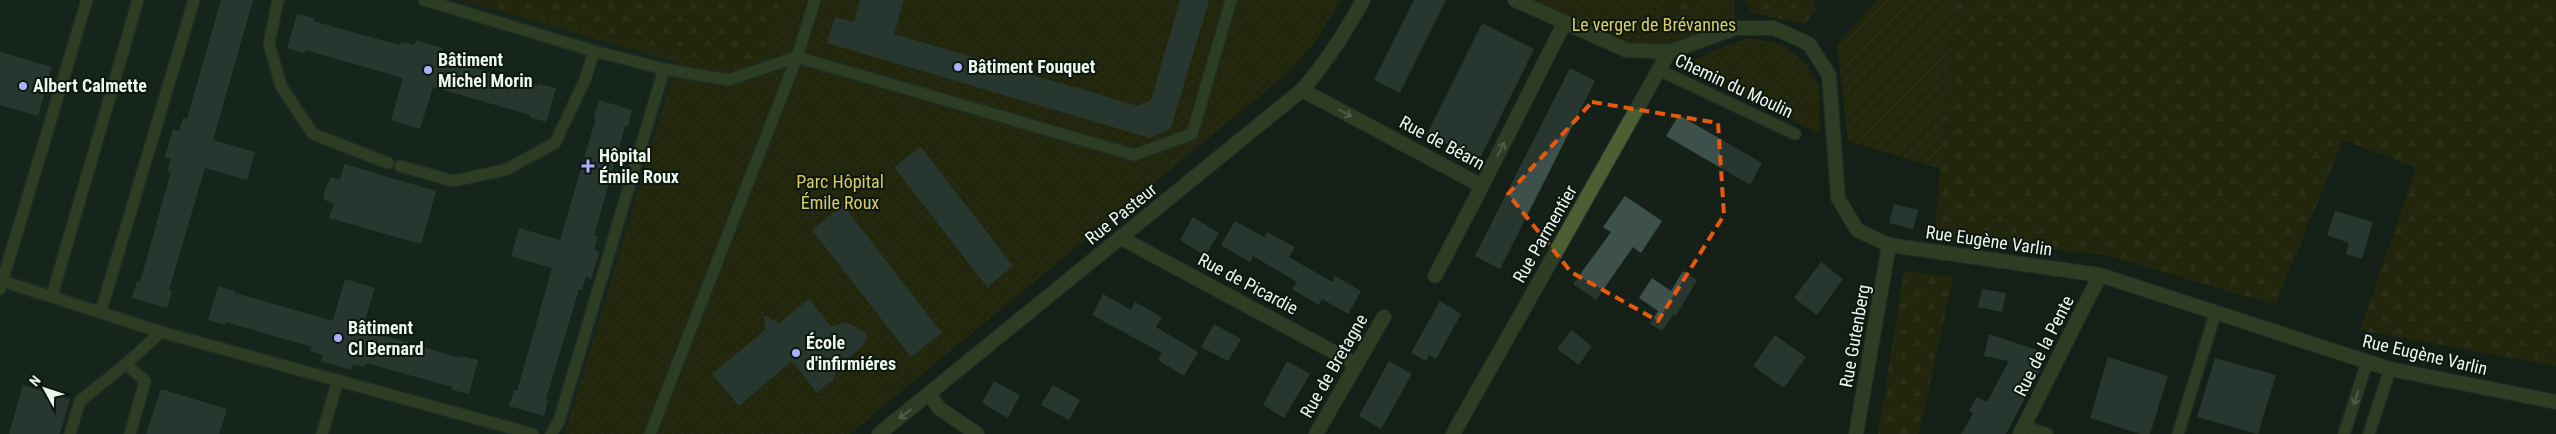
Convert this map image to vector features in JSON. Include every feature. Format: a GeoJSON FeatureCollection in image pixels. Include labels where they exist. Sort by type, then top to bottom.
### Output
{"type":"FeatureCollection","features":[{"type":"Feature","properties":{"kind":"street","name":"Rue Pasteur"},"geometry":{"type":"LineString","coordinates":[[879,434],[1302,90],[1324,66],[1343,38],[1363,0]]}},
{"type":"Feature","properties":{"kind":"street"},"geometry":{"type":"LineString","coordinates":[[1515,0],[1565,22]]}},
{"type":"Feature","properties":{"kind":"street","name":"Rue de Béarn"},"geometry":{"type":"LineString","coordinates":[[1302,90],[1482,186],[1565,22]]}},
{"type":"Feature","properties":{"kind":"street","name":"Rue Eugène Varlin"},"geometry":{"type":"LineString","coordinates":[[1565,22],[1626,50],[1669,52],[1736,28],[1774,28],[1809,44],[1829,75],[1838,198],[1857,230],[1889,245],[2100,275],[2216,311],[2390,369],[2556,402]]}},
{"type":"Feature","properties":{"kind":"street","name":"Rue Parmentier"},"geometry":{"type":"LineString","coordinates":[[1453,434],[1669,52]]}},
{"type":"Feature","properties":{"kind":"street"},"geometry":{"type":"LineString","coordinates":[[1435,276],[1482,186]]}},
{"type":"Feature","properties":{"kind":"street","name":"Rue de Picardie"},"geometry":{"type":"LineString","coordinates":[[1121,238],[1356,364]]}},
{"type":"Feature","properties":{"kind":"street","name":"Rue Gutenberg"},"geometry":{"type":"LineString","coordinates":[[1856,434],[1889,245]]}},
{"type":"Feature","properties":{"kind":"street","name":"Rue de la Pente"},"geometry":{"type":"LineString","coordinates":[[2022,430],[2100,275]]}},
{"type":"Feature","properties":{"kind":"street","name":"Rue de Bretagne"},"geometry":{"type":"LineString","coordinates":[[1316,434],[1384,317]]}},
{"type":"Feature","properties":{"kind":"street"},"geometry":{"type":"LineString","coordinates":[[930,394],[939,408],[977,434]]}},
{"type":"Feature","properties":{"kind":"lane"},"geometry":{"type":"LineString","coordinates":[[87,0],[1,285],[52,296],[161,332],[533,434]]}},
{"type":"Feature","properties":{"kind":"lane"},"geometry":{"type":"LineString","coordinates":[[52,296],[138,0]]}},
{"type":"Feature","properties":{"kind":"lane"},"geometry":{"type":"LineString","coordinates":[[102,311],[194,0]]}},
{"type":"Feature","properties":{"kind":"lane"},"geometry":{"type":"LineString","coordinates":[[278,0],[269,44],[280,86],[313,134],[388,163]]}},
{"type":"Feature","properties":{"kind":"lane"},"geometry":{"type":"LineString","coordinates":[[424,0],[594,52],[664,69],[728,80],[797,57],[1134,155],[1192,134],[1231,0]]}},
{"type":"Feature","properties":{"kind":"lane"},"geometry":{"type":"LineString","coordinates":[[650,434],[797,57],[815,0]]}},
{"type":"Feature","properties":{"kind":"lane"},"geometry":{"type":"LineString","coordinates":[[400,166],[453,181],[505,170],[555,143],[585,80],[594,52]]}},
{"type":"Feature","properties":{"kind":"lane"},"geometry":{"type":"LineString","coordinates":[[551,434],[559,421],[664,69]]}},
{"type":"Feature","properties":{"kind":"lane","name":"Chemin du Moulin"},"geometry":{"type":"LineString","coordinates":[[1659,70],[1795,134]]}},
{"type":"Feature","properties":{"kind":"lane"},"geometry":{"type":"LineString","coordinates":[[2178,434],[2216,311]]}},
{"type":"Feature","properties":{"kind":"lane"},"geometry":{"type":"LineString","coordinates":[[70,434],[80,401],[126,364],[161,332]]}},
{"type":"Feature","properties":{"kind":"lane"},"geometry":{"type":"LineString","coordinates":[[2344,434],[2367,362]]}},
{"type":"Feature","properties":{"kind":"lane"},"geometry":{"type":"LineString","coordinates":[[126,364],[145,381],[130,434]]}},
{"type":"Feature","properties":{"kind":"lane"},"geometry":{"type":"LineString","coordinates":[[2369,434],[2390,369]]}},
{"type":"Feature","properties":{"kind":"lane"},"geometry":{"type":"LineString","coordinates":[[322,434],[338,380]]}},
{"type":"Feature","properties":{"kind":"lane"},"geometry":{"type":"LineString","coordinates":[[2022,430],[2047,434]]}},
{"type":"Feature","properties":{"kind":"highlighted area"},"geometry":{"type":"Polygon","coordinates":[[[1592,102],[1718,123],[1724,215],[1658,321],[1571,272],[1508,194],[1592,102]]]}},
{"type":"Feature","properties":{"kind":"shaded area","name":"Hôpital Émile Roux"},"geometry":{"type":"Polygon","coordinates":[[[0,0],[1341,0],[1314,44],[1285,75],[850,434],[0,434],[0,0]]]}},
{"type":"Feature","properties":{"kind":"green space","name":"Parc Hôpital Émile Roux"},"geometry":{"type":"Polygon","coordinates":[[[461,0],[1341,0],[1314,44],[1285,75],[850,434],[565,434],[677,62],[461,0]]]}},
{"type":"Feature","properties":{"kind":"green space"},"geometry":{"type":"Polygon","coordinates":[[[461,0],[787,0],[765,56],[743,69],[461,0]]]}},
{"type":"Feature","properties":{"kind":"green space","name":"Le verger de Brévannes"},"geometry":{"type":"Polygon","coordinates":[[[1516,0],[1734,0],[1736,28],[1669,52],[1626,50],[1516,0]]]}},
{"type":"Feature","properties":{"kind":"green space"},"geometry":{"type":"Polygon","coordinates":[[[1663,0],[1697,0],[1697,7],[1676,15],[1665,13],[1663,0]]]}},
{"type":"Feature","properties":{"kind":"green space"},"geometry":{"type":"Polygon","coordinates":[[[1745,0],[1814,0],[1816,10],[1804,24],[1752,13],[1745,0]]]}},
{"type":"Feature","properties":{"kind":"green space"},"geometry":{"type":"Polygon","coordinates":[[[1877,0],[1955,0],[1940,169],[1848,141],[1837,44],[1877,0]]]}},
{"type":"Feature","properties":{"kind":"green space"},"geometry":{"type":"Polygon","coordinates":[[[1955,0],[2556,0],[2556,366],[2360,330],[2416,168],[2343,140],[2275,305],[2106,255],[1934,238],[1955,0]]]}},
{"type":"Feature","properties":{"kind":"green space"},"geometry":{"type":"Polygon","coordinates":[[[1750,38],[1782,44],[1806,64],[1819,87],[1820,134],[1684,69],[1699,58],[1715,50],[1750,38]]]}},
{"type":"Feature","properties":{"kind":"green space"},"geometry":{"type":"Polygon","coordinates":[[[1904,271],[1953,277],[1919,434],[1878,434],[1904,271]]]}},
{"type":"Feature","properties":{"kind":"building"},"geometry":{"type":"Polygon","coordinates":[[[221,0],[253,0],[213,140],[255,152],[247,180],[205,168],[169,290],[172,291],[167,308],[132,298],[137,281],[140,282],[171,172],[167,171],[171,159],[165,157],[173,129],[179,131],[183,118],[187,119],[221,0]]]}},
{"type":"Feature","properties":{"kind":"building","name":"Bâtiment Fouquet"},"geometry":{"type":"Polygon","coordinates":[[[860,0],[904,0],[894,34],[1138,106],[1151,100],[1180,0],[1209,0],[1171,128],[1150,138],[827,43],[835,17],[854,22],[860,0]]]}},
{"type":"Feature","properties":{"kind":"building"},"geometry":{"type":"Polygon","coordinates":[[[1414,0],[1446,0],[1400,93],[1374,80],[1414,0]]]}},
{"type":"Feature","properties":{"kind":"building","name":"Bâtiment Michel Morin"},"geometry":{"type":"Polygon","coordinates":[[[297,14],[314,18],[313,21],[399,45],[401,42],[414,45],[416,40],[443,48],[442,53],[454,57],[453,62],[538,86],[539,84],[556,88],[546,122],[530,117],[530,115],[433,87],[420,129],[391,120],[403,78],[306,50],[304,53],[287,48],[297,14]]]}},
{"type":"Feature","properties":{"kind":"building"},"geometry":{"type":"Polygon","coordinates":[[[1482,23],[1534,49],[1479,160],[1427,134],[1482,23]]]}},
{"type":"Feature","properties":{"kind":"building","name":"Albert Calmette"},"geometry":{"type":"Polygon","coordinates":[[[0,52],[52,67],[38,116],[0,105],[0,52]]]}},
{"type":"Feature","properties":{"kind":"building"},"geometry":{"type":"Polygon","coordinates":[[[1570,68],[1595,81],[1500,269],[1475,256],[1570,68]]]}},
{"type":"Feature","properties":{"kind":"building"},"geometry":{"type":"Polygon","coordinates":[[[599,100],[632,110],[628,126],[625,126],[594,236],[598,237],[594,249],[600,252],[591,279],[586,277],[582,290],[579,289],[546,399],[548,400],[544,416],[509,406],[514,390],[517,391],[552,268],[511,256],[519,228],[560,240],[596,118],[594,117],[599,100]]]}},
{"type":"Feature","properties":{"kind":"building"},"geometry":{"type":"Polygon","coordinates":[[[1679,115],[1762,163],[1750,185],[1666,136],[1679,115]]]}},
{"type":"Feature","properties":{"kind":"building"},"geometry":{"type":"Polygon","coordinates":[[[921,147],[1013,266],[987,287],[894,167],[921,147]]]}},
{"type":"Feature","properties":{"kind":"building"},"geometry":{"type":"Polygon","coordinates":[[[344,164],[436,191],[421,244],[329,218],[334,203],[324,200],[324,192],[331,177],[340,180],[344,164]]]}},
{"type":"Feature","properties":{"kind":"building"},"geometry":{"type":"Polygon","coordinates":[[[1625,196],[1662,221],[1641,253],[1633,247],[1596,300],[1573,284],[1611,232],[1603,227],[1625,196]]]}},
{"type":"Feature","properties":{"kind":"building"},"geometry":{"type":"Polygon","coordinates":[[[1894,204],[1918,210],[1913,229],[1889,223],[1894,204]]]}},
{"type":"Feature","properties":{"kind":"building"},"geometry":{"type":"Polygon","coordinates":[[[843,205],[942,333],[911,357],[812,230],[843,205]]]}},
{"type":"Feature","properties":{"kind":"building"},"geometry":{"type":"Polygon","coordinates":[[[2335,211],[2373,222],[2362,259],[2346,254],[2349,243],[2327,235],[2335,211]]]}},
{"type":"Feature","properties":{"kind":"building"},"geometry":{"type":"Polygon","coordinates":[[[1193,217],[1219,233],[1205,256],[1180,240],[1193,217]]]}},
{"type":"Feature","properties":{"kind":"building"},"geometry":{"type":"Polygon","coordinates":[[[1235,221],[1264,237],[1267,232],[1295,247],[1289,257],[1332,282],[1335,276],[1361,291],[1348,314],[1322,299],[1319,305],[1292,289],[1297,282],[1253,256],[1250,262],[1221,245],[1235,221]]]}},
{"type":"Feature","properties":{"kind":"building"},"geometry":{"type":"Polygon","coordinates":[[[1821,262],[1843,279],[1817,315],[1794,298],[1821,262]]]}},
{"type":"Feature","properties":{"kind":"building"},"geometry":{"type":"Polygon","coordinates":[[[1683,271],[1697,280],[1676,316],[1674,314],[1662,331],[1650,324],[1658,311],[1639,298],[1652,278],[1671,291],[1683,271]]]}},
{"type":"Feature","properties":{"kind":"building","name":"Bâtiment Cl Bernard"},"geometry":{"type":"Polygon","coordinates":[[[345,279],[375,288],[362,329],[460,358],[461,356],[478,360],[469,394],[452,390],[452,387],[366,363],[364,367],[353,364],[351,370],[321,361],[323,355],[310,351],[312,347],[226,322],[226,325],[208,320],[218,286],[235,291],[235,293],[333,321],[345,279]]]}},
{"type":"Feature","properties":{"kind":"building"},"geometry":{"type":"Polygon","coordinates":[[[1982,289],[2006,293],[2002,312],[1978,307],[1982,289]]]}},
{"type":"Feature","properties":{"kind":"building"},"geometry":{"type":"Polygon","coordinates":[[[1103,294],[1131,310],[1135,302],[1162,317],[1156,327],[1198,352],[1184,376],[1158,360],[1162,353],[1092,315],[1103,294]]]}},
{"type":"Feature","properties":{"kind":"building","name":"École d'infirmiéres"},"geometry":{"type":"Polygon","coordinates":[[[809,299],[831,326],[846,322],[867,333],[864,345],[836,370],[834,379],[817,393],[792,361],[739,406],[712,374],[765,330],[764,315],[779,323],[809,299]]]}},
{"type":"Feature","properties":{"kind":"building"},"geometry":{"type":"Polygon","coordinates":[[[1440,301],[1461,314],[1436,359],[1429,355],[1426,361],[1411,353],[1440,301]]]}},
{"type":"Feature","properties":{"kind":"building"},"geometry":{"type":"Polygon","coordinates":[[[1214,324],[1241,339],[1228,361],[1201,347],[1214,324]]]}},
{"type":"Feature","properties":{"kind":"building"},"geometry":{"type":"Polygon","coordinates":[[[1571,330],[1592,346],[1579,365],[1557,349],[1571,330]]]}},
{"type":"Feature","properties":{"kind":"building"},"geometry":{"type":"Polygon","coordinates":[[[1989,334],[2037,350],[2034,361],[2043,364],[2006,434],[1961,434],[1973,414],[1969,411],[1977,397],[1987,402],[2009,361],[1984,356],[1989,334]]]}},
{"type":"Feature","properties":{"kind":"building"},"geometry":{"type":"Polygon","coordinates":[[[1775,335],[1806,357],[1784,388],[1753,366],[1775,335]]]}},
{"type":"Feature","properties":{"kind":"building"},"geometry":{"type":"Polygon","coordinates":[[[2108,357],[2168,376],[2150,434],[2140,434],[2090,418],[2108,357]]]}},
{"type":"Feature","properties":{"kind":"building"},"geometry":{"type":"Polygon","coordinates":[[[2215,358],[2276,375],[2258,434],[2197,417],[2215,358]]]}},
{"type":"Feature","properties":{"kind":"building"},"geometry":{"type":"Polygon","coordinates":[[[1287,361],[1310,374],[1284,418],[1263,405],[1287,361]]]}},
{"type":"Feature","properties":{"kind":"building"},"geometry":{"type":"Polygon","coordinates":[[[1389,361],[1412,374],[1381,429],[1359,416],[1389,361]]]}},
{"type":"Feature","properties":{"kind":"building"},"geometry":{"type":"Polygon","coordinates":[[[994,381],[1020,395],[1008,418],[982,403],[994,381]]]}},
{"type":"Feature","properties":{"kind":"building"},"geometry":{"type":"Polygon","coordinates":[[[23,385],[70,399],[60,434],[9,434],[23,385]]]}},
{"type":"Feature","properties":{"kind":"building"},"geometry":{"type":"Polygon","coordinates":[[[1053,385],[1080,400],[1069,420],[1041,405],[1053,385]]]}},
{"type":"Feature","properties":{"kind":"building"},"geometry":{"type":"Polygon","coordinates":[[[161,389],[227,409],[219,434],[146,434],[161,389]]]}},
{"type":"Feature","properties":{"kind":"place","name":"Bâtiment Fouquet"},"geometry":{"type":"Point","coordinates":[958,67]}},
{"type":"Feature","properties":{"kind":"place","name":"Bâtiment Michel Morin"},"geometry":{"type":"Point","coordinates":[428,70]}},
{"type":"Feature","properties":{"kind":"place","name":"Albert Calmette"},"geometry":{"type":"Point","coordinates":[23,86]}},
{"type":"Feature","properties":{"kind":"place","name":"Hôpital Émile Roux"},"geometry":{"type":"Point","coordinates":[588,166]}},
{"type":"Feature","properties":{"kind":"place","name":"Bâtiment Cl Bernard"},"geometry":{"type":"Point","coordinates":[338,338]}},
{"type":"Feature","properties":{"kind":"place","name":"École d'infirmiéres"},"geometry":{"type":"Point","coordinates":[796,353]}}]}
